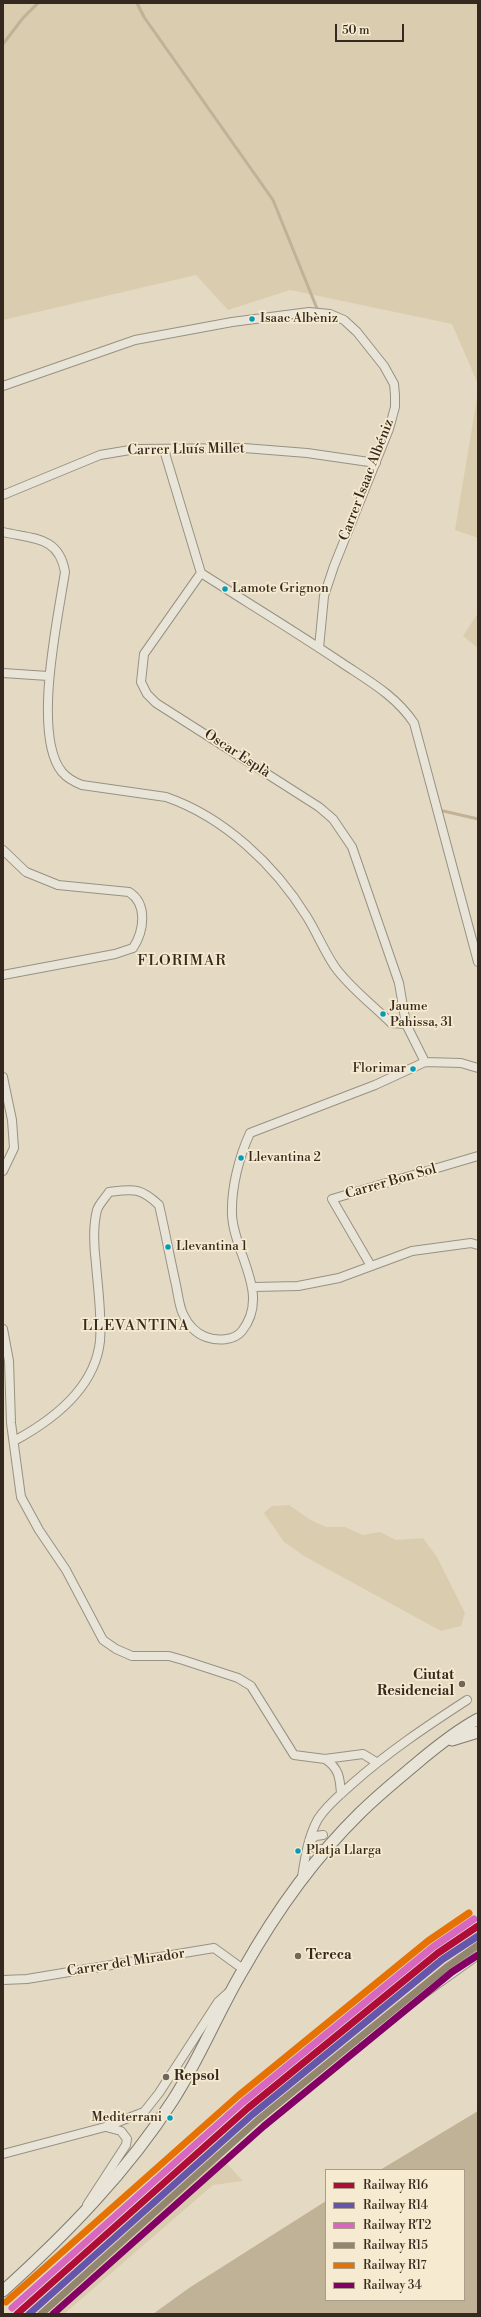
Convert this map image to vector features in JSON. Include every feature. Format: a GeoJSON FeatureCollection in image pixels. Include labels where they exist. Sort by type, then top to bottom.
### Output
{"type":"FeatureCollection","features":[{"type":"Feature","properties":{"kind":"street","name":"Carrer Isaac Albéniz"},"geometry":{"type":"LineString","coordinates":[[3,386],[135,340],[263,318],[309,312],[330,314],[344,320],[357,332],[384,366],[394,384],[395,407],[389,429],[326,589],[319,648]]}},
{"type":"Feature","properties":{"kind":"street","name":"Carrer Lluís Millet"},"geometry":{"type":"LineString","coordinates":[[3,495],[100,455],[136,450],[244,448],[307,453],[376,463]]}},
{"type":"Feature","properties":{"kind":"street"},"geometry":{"type":"LineString","coordinates":[[164,450],[200,573],[319,648],[395,699],[414,723],[478,962]]}},
{"type":"Feature","properties":{"kind":"street"},"geometry":{"type":"LineString","coordinates":[[3,532],[46,542],[54,547],[61,555],[64,564],[65,572],[48,676],[47,701],[53,752],[61,770],[70,780],[82,785],[166,797],[178,801],[190,807],[237,838],[260,858],[285,887],[307,917],[336,969],[391,1023],[406,1024]]}},
{"type":"Feature","properties":{"kind":"street","name":"Oscar Esplà"},"geometry":{"type":"LineString","coordinates":[[200,573],[144,654],[141,682],[147,694],[156,703],[319,807],[333,818],[352,847],[399,983],[406,1013],[406,1024],[425,1062]]}},
{"type":"Feature","properties":{"kind":"street"},"geometry":{"type":"LineString","coordinates":[[3,673],[48,676]]}},
{"type":"Feature","properties":{"kind":"street"},"geometry":{"type":"LineString","coordinates":[[3,850],[26,872],[58,885],[129,892],[138,897],[142,911],[141,931],[133,948],[115,954],[3,975]]}},
{"type":"Feature","properties":{"kind":"street"},"geometry":{"type":"LineString","coordinates":[[14,1441],[57,1414],[75,1394],[94,1365],[100,1341],[100,1310],[95,1250],[97,1208],[110,1192],[128,1189],[135,1190],[147,1194],[159,1205],[182,1314],[196,1334],[213,1339],[227,1339],[239,1335],[248,1323],[252,1311],[253,1287],[232,1216],[232,1200],[242,1151],[250,1133],[375,1085],[425,1062],[461,1063],[478,1068]]}},
{"type":"Feature","properties":{"kind":"street"},"geometry":{"type":"LineString","coordinates":[[3,1077],[12,1120],[14,1148],[3,1171]]}},
{"type":"Feature","properties":{"kind":"street","name":"Carrer Bon Sol"},"geometry":{"type":"LineString","coordinates":[[371,1266],[332,1199],[478,1156]]}},
{"type":"Feature","properties":{"kind":"street"},"geometry":{"type":"LineString","coordinates":[[253,1287],[298,1286],[326,1281],[339,1278],[412,1251],[471,1243],[478,1245]]}},
{"type":"Feature","properties":{"kind":"street"},"geometry":{"type":"LineString","coordinates":[[3,1329],[9,1361],[11,1423],[21,1497],[39,1530],[66,1570],[103,1640],[116,1650],[132,1656],[169,1656],[238,1678],[251,1686],[294,1755],[325,1759],[364,1754],[376,1762]]}},
{"type":"Feature","properties":{"kind":"street"},"geometry":{"type":"LineString","coordinates":[[302,1880],[308,1845],[317,1821],[341,1794],[376,1762],[467,1700]]}},
{"type":"Feature","properties":{"kind":"street"},"geometry":{"type":"LineString","coordinates":[[3,2291],[83,2215],[148,2137],[174,2099],[243,1969],[286,1900],[326,1849],[394,1782],[440,1744],[478,1719]]}},
{"type":"Feature","properties":{"kind":"street"},"geometry":{"type":"LineString","coordinates":[[440,1744],[478,1732]]}},
{"type":"Feature","properties":{"kind":"street"},"geometry":{"type":"LineString","coordinates":[[325,1759],[332,1763],[339,1775],[341,1794]]}},
{"type":"Feature","properties":{"kind":"street"},"geometry":{"type":"LineString","coordinates":[[317,1821],[323,1835]]}},
{"type":"Feature","properties":{"kind":"street"},"geometry":{"type":"LineString","coordinates":[[326,1849],[316,1849],[309,1841],[316,1836],[323,1835],[336,1838]]}},
{"type":"Feature","properties":{"kind":"street","name":"Carrer del Mirador"},"geometry":{"type":"LineString","coordinates":[[3,1980],[27,1979],[214,1948],[243,1969]]}},
{"type":"Feature","properties":{"kind":"street"},"geometry":{"type":"LineString","coordinates":[[363,2041],[422,1995],[478,1955]]}},
{"type":"Feature","properties":{"kind":"street"},"geometry":{"type":"LineString","coordinates":[[3,2154],[105,2127],[144,2112],[159,2093],[218,2002],[232,1989]]}},
{"type":"Feature","properties":{"kind":"street"},"geometry":{"type":"LineString","coordinates":[[83,2215],[90,2199],[126,2145],[128,2138],[121,2131],[105,2127]]}},
{"type":"Feature","properties":{"kind":"shaded area"},"geometry":{"type":"Polygon","coordinates":[[[3,3],[478,3],[478,384],[452,324],[290,290],[228,310],[196,275],[3,320],[3,3]]]}},
{"type":"Feature","properties":{"kind":"shaded area"},"geometry":{"type":"Polygon","coordinates":[[[478,392],[478,538],[455,530],[478,392]]]}},
{"type":"Feature","properties":{"kind":"shaded area"},"geometry":{"type":"Polygon","coordinates":[[[478,613],[478,648],[463,636],[478,613]]]}},
{"type":"Feature","properties":{"kind":"shaded area"},"geometry":{"type":"Polygon","coordinates":[[[289,1505],[309,1519],[326,1527],[345,1527],[363,1535],[380,1532],[396,1540],[423,1538],[437,1557],[465,1613],[461,1626],[441,1631],[304,1556],[284,1542],[264,1513],[272,1506],[289,1505]]]}},
{"type":"Feature","properties":{"kind":"shaded area"},"geometry":{"type":"Polygon","coordinates":[[[478,2111],[478,2314],[153,2314],[189,2288],[325,2202],[325,2301],[465,2301],[465,2169],[382,2169],[478,2111]]]}},
{"type":"Feature","properties":{"kind":"shaded area"},"geometry":{"type":"Polygon","coordinates":[[[215,2151],[243,2181],[213,2185],[64,2314],[36,2314],[215,2151]]]}},
{"type":"Feature","properties":{"kind":"waterway"},"geometry":{"type":"LineString","coordinates":[[3,44],[23,18],[38,3]]}},
{"type":"Feature","properties":{"kind":"waterway"},"geometry":{"type":"LineString","coordinates":[[137,3],[144,17],[273,200],[318,311]]}},
{"type":"Feature","properties":{"kind":"waterway"},"geometry":{"type":"LineString","coordinates":[[439,810],[478,819]]}},
{"type":"Feature","properties":{"kind":"rail line","name":"R17"},"geometry":{"type":"LineString","coordinates":[[6,2302],[238,2096],[428,1941],[469,1913]]}},
{"type":"Feature","properties":{"kind":"rail line","name":"RT2"},"geometry":{"type":"LineString","coordinates":[[12,2308],[243,2102],[433,1947],[474,1919]]}},
{"type":"Feature","properties":{"kind":"rail line","name":"R16"},"geometry":{"type":"LineString","coordinates":[[17,2314],[248,2108],[438,1953],[478,1926]]}},
{"type":"Feature","properties":{"kind":"rail line","name":"R14"},"geometry":{"type":"LineString","coordinates":[[29,2314],[253,2114],[443,1959],[478,1936]]}},
{"type":"Feature","properties":{"kind":"rail line","name":"R15"},"geometry":{"type":"LineString","coordinates":[[41,2314],[258,2120],[448,1966],[478,1945]]}},
{"type":"Feature","properties":{"kind":"rail line","name":"34"},"geometry":{"type":"LineString","coordinates":[[53,2314],[264,2126],[452,1972],[478,1955]]}},
{"type":"Feature","properties":{"kind":"place","name":"Isaac Albèniz"},"geometry":{"type":"Point","coordinates":[252,319]}},
{"type":"Feature","properties":{"kind":"place","name":"Lamote Grignon"},"geometry":{"type":"Point","coordinates":[225,589]}},
{"type":"Feature","properties":{"kind":"place","name":"Jaume Pahissa, 31"},"geometry":{"type":"Point","coordinates":[383,1014]}},
{"type":"Feature","properties":{"kind":"place","name":"Florimar"},"geometry":{"type":"Point","coordinates":[413,1069]}},
{"type":"Feature","properties":{"kind":"place","name":"Llevantina 2"},"geometry":{"type":"Point","coordinates":[241,1158]}},
{"type":"Feature","properties":{"kind":"place","name":"Llevantina 1"},"geometry":{"type":"Point","coordinates":[168,1247]}},
{"type":"Feature","properties":{"kind":"place","name":"Ciutat Residencial"},"geometry":{"type":"Point","coordinates":[462,1684]}},
{"type":"Feature","properties":{"kind":"place","name":"Platja Llarga"},"geometry":{"type":"Point","coordinates":[298,1851]}},
{"type":"Feature","properties":{"kind":"place","name":"Tereca"},"geometry":{"type":"Point","coordinates":[298,1956]}},
{"type":"Feature","properties":{"kind":"place","name":"Repsol"},"geometry":{"type":"Point","coordinates":[166,2077]}},
{"type":"Feature","properties":{"kind":"place","name":"Mediterrani"},"geometry":{"type":"Point","coordinates":[170,2118]}},
{"type":"Feature","properties":{"kind":"district","name":"FLORIMAR"},"geometry":{"type":"Point","coordinates":[182,961]}},
{"type":"Feature","properties":{"kind":"district","name":"LLEVANTINA"},"geometry":{"type":"Point","coordinates":[136,1326]}}]}
